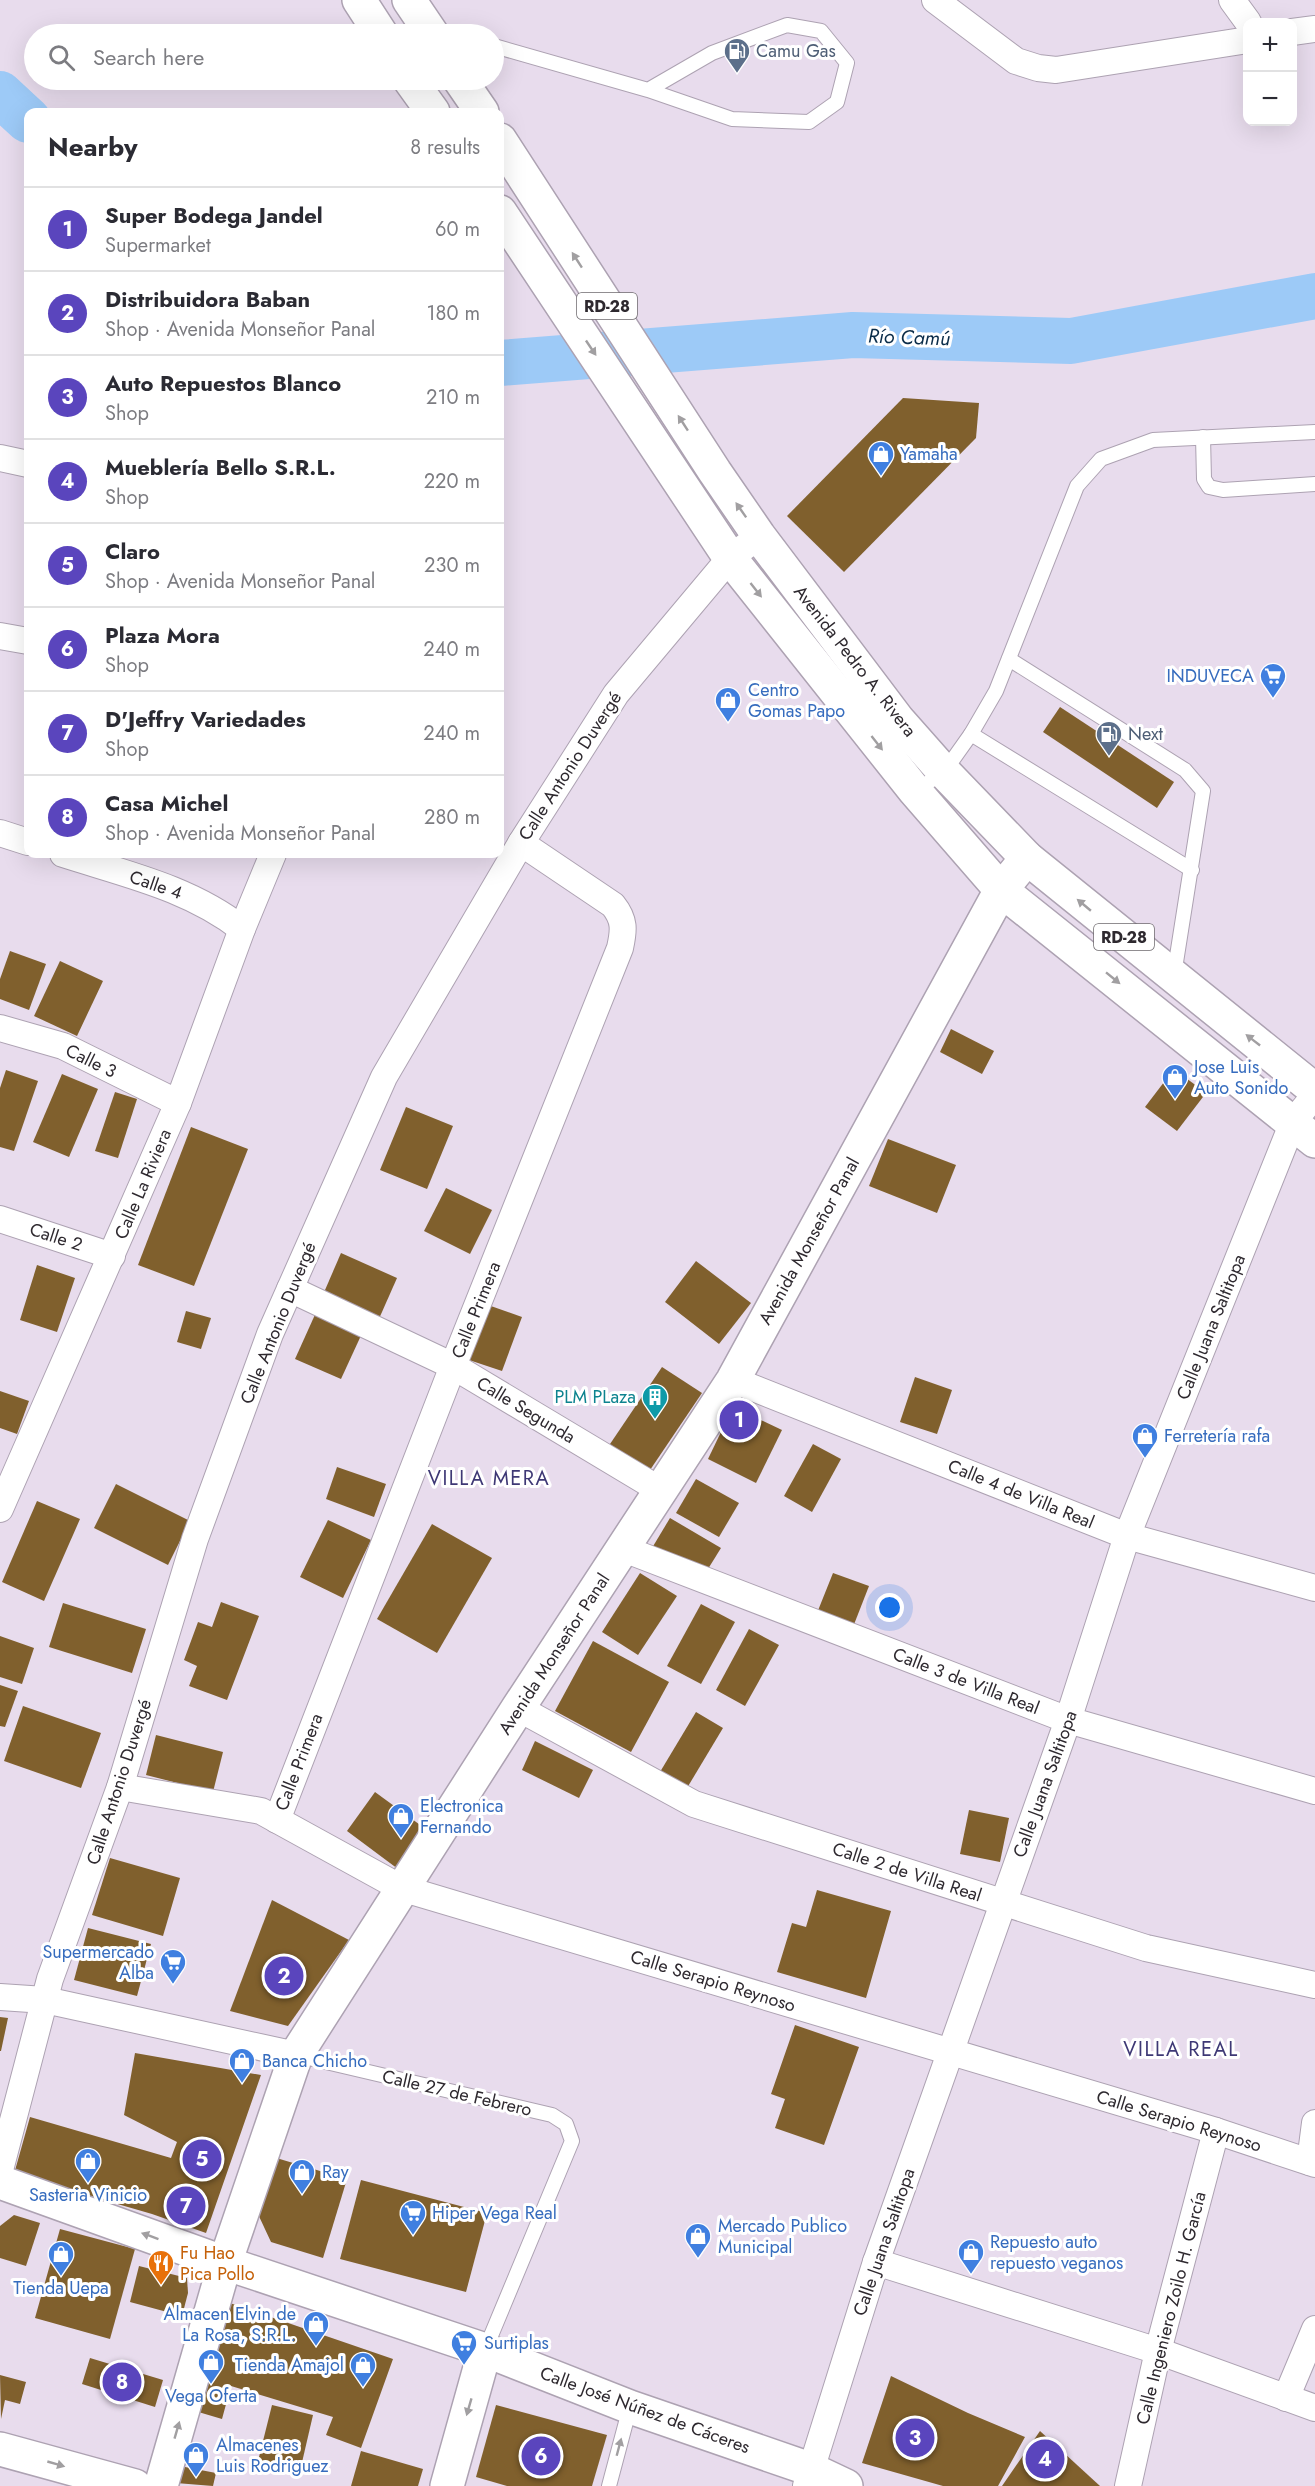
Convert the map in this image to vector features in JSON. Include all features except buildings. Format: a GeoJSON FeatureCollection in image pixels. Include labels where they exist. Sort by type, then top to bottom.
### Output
{"type":"FeatureCollection","features":[{"type":"Feature","properties":{"kind":"main road"},"geometry":{"type":"LineString","coordinates":[[410,0],[428,24]]}},
{"type":"Feature","properties":{"kind":"main road"},"geometry":{"type":"LineString","coordinates":[[360,1],[375,24]]}},
{"type":"Feature","properties":{"kind":"main road"},"geometry":{"type":"LineString","coordinates":[[417,90],[429,108]]}},
{"type":"Feature","properties":{"kind":"main road"},"geometry":{"type":"LineString","coordinates":[[467,90],[479,108]]}},
{"type":"Feature","properties":{"kind":"main road","name":"Avenida Pedro A. Rivera"},"geometry":{"type":"LineString","coordinates":[[504,146],[715,472],[759,536],[898,720],[944,772],[1027,858],[1315,1090]]}},
{"type":"Feature","properties":{"kind":"main road","name":"Avenida Pedro A. Rivera"},"geometry":{"type":"LineString","coordinates":[[504,218],[687,490],[730,558],[915,791],[1001,890],[1304,1131]]}},
{"type":"Feature","properties":{"kind":"main road","name":"Avenida Monseñor Panal"},"geometry":{"type":"LineString","coordinates":[[161,2486],[225,2264],[296,2055],[401,1888],[733,1380],[1001,890],[1027,858]]}},
{"type":"Feature","properties":{"kind":"main road","name":"Calle José Núñez de Cáceres"},"geometry":{"type":"LineString","coordinates":[[0,2182],[225,2264],[485,2350],[808,2477],[846,2486]]}},
{"type":"Feature","properties":{"kind":"main road"},"geometry":{"type":"LineString","coordinates":[[447,2486],[485,2350]]}},
{"type":"Feature","properties":{"kind":"main road"},"geometry":{"type":"LineString","coordinates":[[0,2449],[135,2486]]}},
{"type":"Feature","properties":{"kind":"street"},"geometry":{"type":"LineString","coordinates":[[935,0],[1016,62],[1038,68],[1056,70],[1243,41]]}},
{"type":"Feature","properties":{"kind":"street"},"geometry":{"type":"LineString","coordinates":[[1232,0],[1245,18]]}},
{"type":"Feature","properties":{"kind":"street"},"geometry":{"type":"LineString","coordinates":[[1297,31],[1315,29]]}},
{"type":"Feature","properties":{"kind":"street"},"geometry":{"type":"LineString","coordinates":[[0,458],[24,463]]}},
{"type":"Feature","properties":{"kind":"street","name":"Calle Antonio Duvergé"},"geometry":{"type":"LineString","coordinates":[[0,2170],[45,2000],[120,1787],[195,1539],[270,1334],[384,1077],[521,843],[616,694],[730,558],[759,536]]}},
{"type":"Feature","properties":{"kind":"street"},"geometry":{"type":"LineString","coordinates":[[0,636],[24,640]]}},
{"type":"Feature","properties":{"kind":"street"},"geometry":{"type":"LineString","coordinates":[[0,833],[24,841]]}},
{"type":"Feature","properties":{"kind":"street","name":"Calle Primera"},"geometry":{"type":"LineString","coordinates":[[277,1820],[453,1366],[620,948],[624,927],[621,915],[614,905],[521,843]]}},
{"type":"Feature","properties":{"kind":"street","name":"Calle 4"},"geometry":{"type":"LineString","coordinates":[[75,858],[184,893],[222,914],[242,929]]}},
{"type":"Feature","properties":{"kind":"street","name":"Calle La Riviera"},"geometry":{"type":"LineString","coordinates":[[0,1509],[7,1474],[112,1256],[178,1103],[242,929],[271,858]]}},
{"type":"Feature","properties":{"kind":"street","name":"Calle 3"},"geometry":{"type":"LineString","coordinates":[[0,1028],[63,1046],[178,1103]]}},
{"type":"Feature","properties":{"kind":"street","name":"Calle Juana Saltitopa"},"geometry":{"type":"LineString","coordinates":[[808,2477],[876,2262],[1068,1720],[1127,1536],[1304,1131],[1315,1095]]}},
{"type":"Feature","properties":{"kind":"street","name":"Calle 2"},"geometry":{"type":"LineString","coordinates":[[0,1219],[112,1256]]}},
{"type":"Feature","properties":{"kind":"street","name":"Calle Segunda"},"geometry":{"type":"LineString","coordinates":[[290,1289],[453,1366],[660,1490]]}},
{"type":"Feature","properties":{"kind":"street","name":"Calle 4 de Villa Real"},"geometry":{"type":"LineString","coordinates":[[733,1380],[1127,1536],[1315,1588]]}},
{"type":"Feature","properties":{"kind":"street","name":"Calle 3 de Villa Real"},"geometry":{"type":"LineString","coordinates":[[624,1548],[1068,1720],[1315,1791]]}},
{"type":"Feature","properties":{"kind":"street","name":"Calle 2 de Villa Real"},"geometry":{"type":"LineString","coordinates":[[518,1708],[694,1804],[1146,1948],[1315,1985]]}},
{"type":"Feature","properties":{"kind":"street","name":"Calle Serapio Reynoso"},"geometry":{"type":"LineString","coordinates":[[120,1787],[261,1811],[401,1888],[1216,2131],[1312,2163]]}},
{"type":"Feature","properties":{"kind":"street","name":"Calle 27 de Febrero"},"geometry":{"type":"LineString","coordinates":[[0,1997],[45,2000],[296,2055]]}},
{"type":"Feature","properties":{"kind":"street"},"geometry":{"type":"LineString","coordinates":[[1312,2163],[1315,2123]]}},
{"type":"Feature","properties":{"kind":"street","name":"Calle Ingeniero Zoilo H. García"},"geometry":{"type":"LineString","coordinates":[[1128,2486],[1158,2351],[1216,2131]]}},
{"type":"Feature","properties":{"kind":"street"},"geometry":{"type":"LineString","coordinates":[[876,2262],[1158,2351],[1315,2408]]}},
{"type":"Feature","properties":{"kind":"street"},"geometry":{"type":"LineString","coordinates":[[1286,2398],[1315,2330]]}},
{"type":"Feature","properties":{"kind":"lane"},"geometry":{"type":"LineString","coordinates":[[504,49],[648,90],[732,119],[809,122],[837,102],[847,63],[821,31],[787,25],[711,53],[648,90]]}},
{"type":"Feature","properties":{"kind":"lane"},"geometry":{"type":"LineString","coordinates":[[915,791],[944,772],[971,734],[996,691],[1077,486],[1101,459],[1153,440],[1315,432]]}},
{"type":"Feature","properties":{"kind":"lane"},"geometry":{"type":"LineString","coordinates":[[1203,437],[1204,479],[1209,487],[1223,490],[1315,484]]}},
{"type":"Feature","properties":{"kind":"lane"},"geometry":{"type":"LineString","coordinates":[[1009,659],[1185,770],[1203,791],[1173,977]]}},
{"type":"Feature","properties":{"kind":"lane"},"geometry":{"type":"LineString","coordinates":[[971,734],[1192,870]]}},
{"type":"Feature","properties":{"kind":"lane","name":"Calle 27 de Febrero"},"geometry":{"type":"LineString","coordinates":[[296,2055],[552,2115],[566,2124],[572,2141],[485,2350]]}},
{"type":"Feature","properties":{"kind":"lane"},"geometry":{"type":"LineString","coordinates":[[609,2486],[630,2407]]}},
{"type":"Feature","properties":{"kind":"waterway","name":"Río Camú"},"geometry":{"type":"LineString","coordinates":[[0,94],[24,116]]}},
{"type":"Feature","properties":{"kind":"waterway","name":"Río Camú"},"geometry":{"type":"LineString","coordinates":[[504,363],[853,335],[1071,341],[1315,296]]}},
{"type":"Feature","properties":{"kind":"place","name":"Camu Gas"},"geometry":{"type":"Point","coordinates":[737,74]}},
{"type":"Feature","properties":{"kind":"place","name":"Yamaha"},"geometry":{"type":"Point","coordinates":[881,477]}},
{"type":"Feature","properties":{"kind":"place","name":"INDUVECA"},"geometry":{"type":"Point","coordinates":[1273,699]}},
{"type":"Feature","properties":{"kind":"place","name":"Centro Gomas Papo"},"geometry":{"type":"Point","coordinates":[728,723]}},
{"type":"Feature","properties":{"kind":"place","name":"Next"},"geometry":{"type":"Point","coordinates":[1109,757]}},
{"type":"Feature","properties":{"kind":"place","name":"Jose Luis Auto Sonido"},"geometry":{"type":"Point","coordinates":[1175,1100]}},
{"type":"Feature","properties":{"kind":"place","name":"PLM PLaza"},"geometry":{"type":"Point","coordinates":[655,1420]}},
{"type":"Feature","properties":{"kind":"place","name":"Super Bodega Jandel"},"geometry":{"type":"Point","coordinates":[739,1420]}},
{"type":"Feature","properties":{"kind":"place","name":"Ferretería rafa"},"geometry":{"type":"Point","coordinates":[1145,1459]}},
{"type":"Feature","properties":{"kind":"place","name":"Electronica Fernando"},"geometry":{"type":"Point","coordinates":[401,1839]}},
{"type":"Feature","properties":{"kind":"place","name":"Distribuidora Baban"},"geometry":{"type":"Point","coordinates":[284,1976]}},
{"type":"Feature","properties":{"kind":"place","name":"Supermercado Alba"},"geometry":{"type":"Point","coordinates":[173,1985]}},
{"type":"Feature","properties":{"kind":"place","name":"Banca Chicho"},"geometry":{"type":"Point","coordinates":[242,2084]}},
{"type":"Feature","properties":{"kind":"place","name":"Claro"},"geometry":{"type":"Point","coordinates":[202,2159]}},
{"type":"Feature","properties":{"kind":"place","name":"Sasteria Vinicio"},"geometry":{"type":"Point","coordinates":[88,2184]}},
{"type":"Feature","properties":{"kind":"place","name":"Ray"},"geometry":{"type":"Point","coordinates":[302,2195]}},
{"type":"Feature","properties":{"kind":"place","name":"D'Jeffry Variedades"},"geometry":{"type":"Point","coordinates":[186,2206]}},
{"type":"Feature","properties":{"kind":"place","name":"Hiper Vega Real"},"geometry":{"type":"Point","coordinates":[413,2236]}},
{"type":"Feature","properties":{"kind":"place","name":"Mercado Publico Municipal"},"geometry":{"type":"Point","coordinates":[698,2259]}},
{"type":"Feature","properties":{"kind":"place","name":"Repuesto auto repuesto veganos"},"geometry":{"type":"Point","coordinates":[971,2275]}},
{"type":"Feature","properties":{"kind":"place","name":"Tienda Uepa"},"geometry":{"type":"Point","coordinates":[61,2277]}},
{"type":"Feature","properties":{"kind":"place","name":"Fu Hao Pica Pollo"},"geometry":{"type":"Point","coordinates":[161,2286]}},
{"type":"Feature","properties":{"kind":"place","name":"Almacen Elvin de La Rosa, S.R.L."},"geometry":{"type":"Point","coordinates":[316,2347]}},
{"type":"Feature","properties":{"kind":"place","name":"Surtiplas"},"geometry":{"type":"Point","coordinates":[464,2366]}},
{"type":"Feature","properties":{"kind":"place","name":"Casa Michel"},"geometry":{"type":"Point","coordinates":[122,2382]}},
{"type":"Feature","properties":{"kind":"place","name":"Vega Oferta"},"geometry":{"type":"Point","coordinates":[211,2385]}},
{"type":"Feature","properties":{"kind":"place","name":"Tienda Amajol"},"geometry":{"type":"Point","coordinates":[363,2388]}},
{"type":"Feature","properties":{"kind":"place","name":"Auto Repuestos Blanco"},"geometry":{"type":"Point","coordinates":[915,2438]}},
{"type":"Feature","properties":{"kind":"place","name":"Plaza Mora"},"geometry":{"type":"Point","coordinates":[541,2456]}},
{"type":"Feature","properties":{"kind":"place","name":"Mueblería Bello S.R.L."},"geometry":{"type":"Point","coordinates":[1045,2459]}},
{"type":"Feature","properties":{"kind":"place","name":"Almacenes Luis Rodriguez"},"geometry":{"type":"Point","coordinates":[196,2478]}},
{"type":"Feature","properties":{"kind":"district","name":"VILLA MERA"},"geometry":{"type":"Point","coordinates":[489,1478]}},
{"type":"Feature","properties":{"kind":"district","name":"VILLA REAL"},"geometry":{"type":"Point","coordinates":[1181,2049]}}]}
